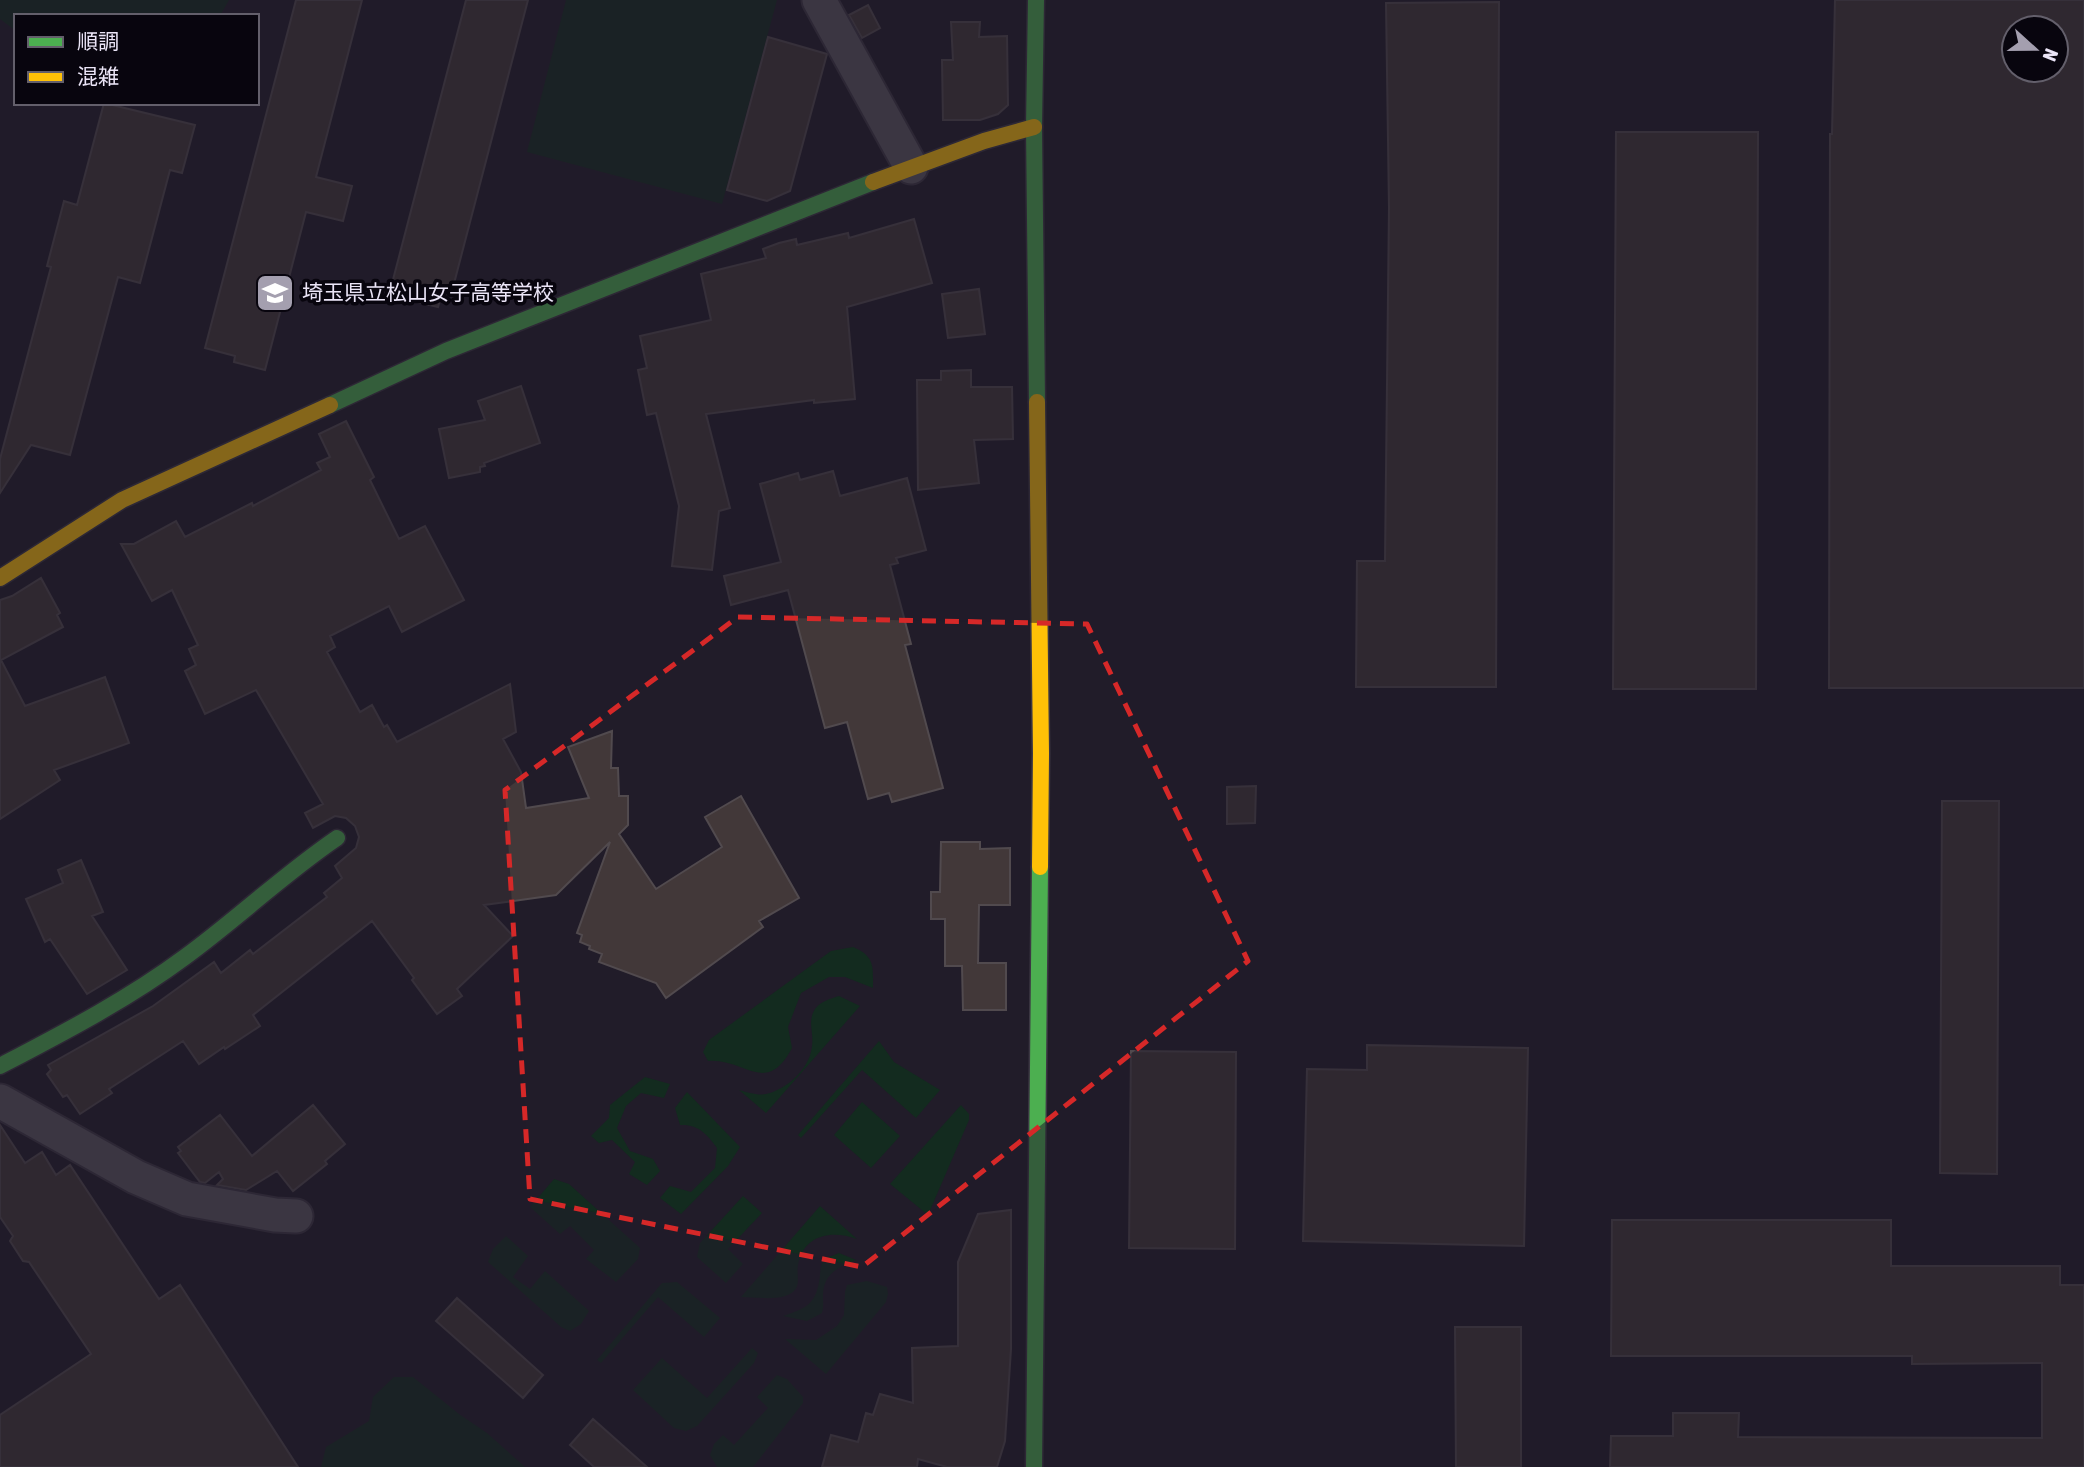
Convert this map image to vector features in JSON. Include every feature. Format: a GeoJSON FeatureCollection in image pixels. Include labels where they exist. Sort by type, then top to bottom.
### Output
{"type":"FeatureCollection","features":[{"type":"Feature","properties":{"kind":"street"},"geometry":{"type":"LineString","coordinates":[[819,0],[911,167]]}},
{"type":"Feature","properties":{"kind":"street"},"geometry":{"type":"LineString","coordinates":[[1034,1467],[1041,753],[1034,127],[1036,0]]}},
{"type":"Feature","properties":{"kind":"street"},"geometry":{"type":"LineString","coordinates":[[0,579],[122,500],[446,351],[911,167],[984,141],[1034,127]]}},
{"type":"Feature","properties":{"kind":"street"},"geometry":{"type":"LineString","coordinates":[[0,1066],[81,1023],[184,958],[309,856],[337,838]]}},
{"type":"Feature","properties":{"kind":"street"},"geometry":{"type":"LineString","coordinates":[[0,1101],[136,1177],[187,1199],[275,1215],[296,1216]]}},
{"type":"Feature","properties":{"kind":"highlighted area"},"geometry":{"type":"Polygon","coordinates":[[[738,617],[1087,624],[1248,961],[862,1267],[530,1199],[505,790],[738,617]]]}},
{"type":"Feature","properties":{"kind":"green space"},"geometry":{"type":"Polygon","coordinates":[[[0,0],[229,0],[221,14],[14,14],[14,30],[0,19],[0,0]]]}},
{"type":"Feature","properties":{"kind":"green space"},"geometry":{"type":"Polygon","coordinates":[[[566,0],[777,0],[722,204],[527,152],[566,0]]]}},
{"type":"Feature","properties":{"kind":"green space"},"geometry":{"type":"Polygon","coordinates":[[[853,947],[869,958],[873,988],[845,977],[829,977],[801,993],[788,1027],[792,1048],[782,1063],[764,1073],[708,1061],[703,1052],[709,1040],[831,951],[853,947]]]}},
{"type":"Feature","properties":{"kind":"green space"},"geometry":{"type":"Polygon","coordinates":[[[839,996],[860,1006],[766,1113],[739,1090],[766,1094],[790,1082],[802,1070],[810,1054],[811,1018],[815,1009],[823,1002],[839,996]]]}},
{"type":"Feature","properties":{"kind":"green space"},"geometry":{"type":"Polygon","coordinates":[[[879,1041],[894,1062],[940,1090],[916,1118],[862,1070],[801,1138],[798,1135],[879,1041]]]}},
{"type":"Feature","properties":{"kind":"green space"},"geometry":{"type":"Polygon","coordinates":[[[645,1077],[670,1084],[664,1098],[641,1093],[626,1106],[617,1128],[630,1151],[653,1159],[660,1171],[647,1185],[629,1174],[635,1162],[612,1140],[599,1143],[591,1136],[609,1118],[610,1105],[645,1077]]]}},
{"type":"Feature","properties":{"kind":"green space"},"geometry":{"type":"Polygon","coordinates":[[[687,1092],[740,1147],[728,1166],[681,1214],[660,1198],[670,1186],[691,1192],[715,1168],[717,1148],[702,1131],[692,1126],[680,1125],[675,1108],[687,1092]]]}},
{"type":"Feature","properties":{"kind":"green space"},"geometry":{"type":"Polygon","coordinates":[[[862,1102],[900,1136],[871,1168],[834,1135],[862,1102]]]}},
{"type":"Feature","properties":{"kind":"green space"},"geometry":{"type":"Polygon","coordinates":[[[961,1105],[969,1114],[969,1120],[928,1215],[890,1184],[961,1105]]]}},
{"type":"Feature","properties":{"kind":"green space"},"geometry":{"type":"Polygon","coordinates":[[[554,1179],[569,1184],[640,1248],[638,1259],[616,1282],[586,1259],[594,1250],[570,1226],[560,1234],[530,1207],[554,1179]]]}},
{"type":"Feature","properties":{"kind":"green space"},"geometry":{"type":"Polygon","coordinates":[[[743,1196],[762,1213],[728,1249],[743,1264],[726,1283],[697,1257],[700,1243],[743,1196]]]}},
{"type":"Feature","properties":{"kind":"green space"},"geometry":{"type":"Polygon","coordinates":[[[820,1206],[857,1239],[829,1235],[813,1241],[801,1255],[794,1291],[783,1297],[741,1297],[820,1206]]]}},
{"type":"Feature","properties":{"kind":"green space"},"geometry":{"type":"Polygon","coordinates":[[[506,1236],[528,1256],[513,1277],[530,1289],[545,1271],[589,1311],[581,1324],[570,1331],[561,1327],[488,1262],[493,1249],[506,1236]]]}},
{"type":"Feature","properties":{"kind":"green space"},"geometry":{"type":"Polygon","coordinates":[[[839,1253],[856,1260],[829,1277],[824,1288],[822,1313],[807,1321],[783,1316],[811,1301],[817,1290],[824,1259],[839,1253]]]}},
{"type":"Feature","properties":{"kind":"green space"},"geometry":{"type":"Polygon","coordinates":[[[867,1281],[887,1287],[886,1302],[826,1374],[785,1339],[816,1340],[837,1326],[844,1315],[847,1285],[867,1281]]]}},
{"type":"Feature","properties":{"kind":"green space"},"geometry":{"type":"Polygon","coordinates":[[[677,1282],[720,1318],[704,1337],[658,1297],[601,1363],[597,1360],[662,1283],[677,1282]]]}},
{"type":"Feature","properties":{"kind":"green space"},"geometry":{"type":"Polygon","coordinates":[[[752,1348],[758,1353],[754,1363],[697,1426],[686,1431],[674,1428],[633,1390],[662,1358],[707,1398],[752,1348]]]}},
{"type":"Feature","properties":{"kind":"green space"},"geometry":{"type":"Polygon","coordinates":[[[777,1375],[787,1379],[803,1397],[803,1403],[753,1467],[717,1467],[710,1455],[714,1444],[723,1435],[734,1445],[768,1408],[757,1397],[777,1375]]]}},
{"type":"Feature","properties":{"kind":"green space"},"geometry":{"type":"Polygon","coordinates":[[[394,1377],[413,1377],[487,1433],[525,1467],[321,1467],[326,1447],[369,1421],[373,1397],[394,1377]]]}},
{"type":"Feature","properties":{"kind":"building"},"geometry":{"type":"Polygon","coordinates":[[[296,0],[362,0],[316,177],[352,186],[343,221],[306,212],[265,370],[234,362],[235,356],[205,348],[296,0]]]}},
{"type":"Feature","properties":{"kind":"building"},"geometry":{"type":"Polygon","coordinates":[[[466,0],[528,0],[451,295],[442,293],[438,307],[389,295],[466,0]]]}},
{"type":"Feature","properties":{"kind":"building"},"geometry":{"type":"Polygon","coordinates":[[[1835,0],[2084,0],[2084,688],[1829,688],[1830,134],[1835,0]]]}},
{"type":"Feature","properties":{"kind":"building"},"geometry":{"type":"Polygon","coordinates":[[[1499,2],[1496,687],[1356,687],[1357,561],[1385,561],[1389,208],[1386,3],[1499,2]]]}},
{"type":"Feature","properties":{"kind":"building"},"geometry":{"type":"Polygon","coordinates":[[[868,5],[880,28],[862,38],[849,15],[868,5]]]}},
{"type":"Feature","properties":{"kind":"building"},"geometry":{"type":"Polygon","coordinates":[[[951,22],[980,22],[979,37],[1007,36],[1008,105],[998,114],[980,120],[943,120],[942,60],[953,60],[951,22]]]}},
{"type":"Feature","properties":{"kind":"building"},"geometry":{"type":"Polygon","coordinates":[[[768,37],[827,54],[790,191],[767,201],[727,190],[768,37]]]}},
{"type":"Feature","properties":{"kind":"building"},"geometry":{"type":"Polygon","coordinates":[[[103,105],[195,125],[182,173],[170,170],[140,283],[118,277],[70,455],[31,445],[0,493],[0,459],[51,267],[47,266],[64,201],[77,205],[103,105]]]}},
{"type":"Feature","properties":{"kind":"building"},"geometry":{"type":"Polygon","coordinates":[[[1616,132],[1758,132],[1756,689],[1613,689],[1616,132]]]}},
{"type":"Feature","properties":{"kind":"building"},"geometry":{"type":"Polygon","coordinates":[[[914,219],[932,283],[847,307],[855,399],[814,403],[814,400],[706,414],[730,508],[719,511],[712,570],[672,566],[679,506],[656,413],[647,415],[638,370],[647,368],[640,336],[711,320],[701,274],[766,258],[763,249],[779,243],[796,239],[797,245],[848,233],[849,238],[914,219]]]}},
{"type":"Feature","properties":{"kind":"building"},"geometry":{"type":"Polygon","coordinates":[[[979,289],[985,334],[948,338],[942,294],[979,289]]]}},
{"type":"Feature","properties":{"kind":"building"},"geometry":{"type":"Polygon","coordinates":[[[971,370],[971,387],[1012,387],[1013,439],[974,440],[979,483],[918,490],[917,380],[941,380],[941,371],[971,370]]]}},
{"type":"Feature","properties":{"kind":"building"},"geometry":{"type":"Polygon","coordinates":[[[521,386],[540,443],[484,463],[485,466],[480,467],[480,472],[449,478],[439,429],[485,420],[478,401],[521,386]]]}},
{"type":"Feature","properties":{"kind":"building"},"geometry":{"type":"Polygon","coordinates":[[[346,421],[374,477],[370,480],[399,539],[425,526],[464,600],[402,632],[389,606],[330,636],[335,647],[327,652],[360,712],[372,705],[384,727],[387,725],[397,742],[510,684],[516,732],[503,739],[521,772],[526,808],[589,798],[568,747],[612,731],[611,768],[618,768],[619,796],[628,796],[628,825],[619,834],[656,889],[722,847],[705,817],[741,796],[799,898],[759,921],[763,927],[666,998],[656,983],[599,962],[602,954],[580,942],[582,935],[577,933],[610,842],[556,895],[484,905],[513,936],[457,989],[462,996],[437,1014],[372,921],[253,1015],[260,1026],[199,1064],[183,1041],[109,1089],[112,1093],[80,1114],[67,1095],[63,1097],[47,1074],[51,1070],[48,1065],[153,1006],[214,962],[221,973],[250,950],[253,954],[327,897],[324,893],[342,878],[335,866],[356,848],[359,837],[355,826],[346,818],[335,816],[313,828],[305,813],[323,804],[256,690],[205,714],[185,671],[196,665],[189,649],[198,645],[172,590],[152,601],[121,544],[134,544],[176,521],[185,537],[252,503],[253,506],[321,470],[317,463],[330,457],[319,434],[346,421]]]}},
{"type":"Feature","properties":{"kind":"building"},"geometry":{"type":"Polygon","coordinates":[[[833,471],[840,496],[907,478],[926,550],[896,558],[898,563],[890,565],[911,644],[905,645],[943,788],[892,802],[889,793],[868,799],[847,722],[825,728],[788,590],[731,605],[724,576],[781,562],[760,484],[798,473],[800,480],[833,471]]]}},
{"type":"Feature","properties":{"kind":"building"},"geometry":{"type":"Polygon","coordinates":[[[41,578],[60,613],[57,615],[63,627],[1,660],[25,706],[105,677],[129,743],[54,770],[60,780],[0,819],[0,600],[12,596],[41,578]]]}},
{"type":"Feature","properties":{"kind":"building"},"geometry":{"type":"Polygon","coordinates":[[[1256,786],[1255,823],[1227,824],[1227,787],[1256,786]]]}},
{"type":"Feature","properties":{"kind":"building"},"geometry":{"type":"Polygon","coordinates":[[[1942,801],[1999,801],[1997,1174],[1940,1173],[1942,801]]]}},
{"type":"Feature","properties":{"kind":"building"},"geometry":{"type":"Polygon","coordinates":[[[941,842],[980,842],[980,849],[1010,848],[1010,905],[979,905],[978,963],[1006,963],[1006,1010],[963,1010],[962,966],[945,966],[945,919],[931,919],[931,892],[940,892],[941,842]]]}},
{"type":"Feature","properties":{"kind":"building"},"geometry":{"type":"Polygon","coordinates":[[[81,860],[103,912],[92,916],[127,970],[87,994],[50,939],[45,942],[26,899],[63,883],[58,870],[81,860]]]}},
{"type":"Feature","properties":{"kind":"building"},"geometry":{"type":"Polygon","coordinates":[[[1367,1045],[1528,1048],[1524,1246],[1303,1241],[1307,1069],[1367,1070],[1367,1045]]]}},
{"type":"Feature","properties":{"kind":"building"},"geometry":{"type":"Polygon","coordinates":[[[1131,1051],[1236,1052],[1235,1249],[1129,1248],[1131,1051]]]}},
{"type":"Feature","properties":{"kind":"building"},"geometry":{"type":"Polygon","coordinates":[[[313,1105],[345,1144],[325,1161],[327,1164],[293,1191],[277,1171],[246,1190],[217,1185],[223,1179],[219,1172],[205,1183],[200,1182],[178,1153],[181,1151],[178,1147],[220,1115],[252,1156],[313,1105]]]}},
{"type":"Feature","properties":{"kind":"building"},"geometry":{"type":"Polygon","coordinates":[[[0,1125],[25,1163],[42,1152],[56,1175],[70,1165],[159,1299],[180,1285],[298,1467],[0,1467],[0,1415],[91,1354],[29,1262],[23,1261],[10,1241],[13,1236],[0,1217],[0,1125]]]}},
{"type":"Feature","properties":{"kind":"building"},"geometry":{"type":"Polygon","coordinates":[[[1011,1210],[1011,1349],[1005,1441],[997,1467],[947,1467],[918,1459],[917,1467],[822,1467],[831,1435],[858,1442],[866,1413],[873,1415],[880,1394],[913,1403],[912,1348],[958,1346],[958,1262],[978,1214],[1011,1210]]]}},
{"type":"Feature","properties":{"kind":"building"},"geometry":{"type":"Polygon","coordinates":[[[1612,1220],[1891,1220],[1891,1266],[2060,1266],[2060,1285],[2084,1285],[2084,1467],[1610,1467],[1611,1436],[1673,1436],[1673,1413],[1739,1413],[1738,1437],[2042,1438],[2042,1363],[1912,1364],[1912,1356],[1611,1356],[1612,1220]]]}},
{"type":"Feature","properties":{"kind":"building"},"geometry":{"type":"Polygon","coordinates":[[[457,1298],[543,1375],[523,1398],[436,1321],[457,1298]]]}},
{"type":"Feature","properties":{"kind":"building"},"geometry":{"type":"Polygon","coordinates":[[[1455,1327],[1521,1327],[1521,1467],[1456,1467],[1455,1327]]]}},
{"type":"Feature","properties":{"kind":"building"},"geometry":{"type":"Polygon","coordinates":[[[593,1419],[647,1467],[594,1467],[570,1445],[593,1419]]]}},
{"type":"Feature","properties":{"kind":"traffic: fast"},"geometry":{"type":"LineString","coordinates":[[1036,0],[1034,127],[1037,402]]}},
{"type":"Feature","properties":{"kind":"traffic: fast"},"geometry":{"type":"LineString","coordinates":[[330,405],[446,351],[873,182]]}},
{"type":"Feature","properties":{"kind":"traffic: fast"},"geometry":{"type":"LineString","coordinates":[[0,1066],[94,1015],[163,973],[337,838]]}},
{"type":"Feature","properties":{"kind":"traffic: fast"},"geometry":{"type":"LineString","coordinates":[[1034,1467],[1040,867]]}},
{"type":"Feature","properties":{"kind":"traffic: slow"},"geometry":{"type":"LineString","coordinates":[[873,182],[984,141],[1034,127]]}},
{"type":"Feature","properties":{"kind":"traffic: slow"},"geometry":{"type":"LineString","coordinates":[[1037,402],[1040,867]]}},
{"type":"Feature","properties":{"kind":"traffic: slow"},"geometry":{"type":"LineString","coordinates":[[0,578],[122,500],[330,405]]}},
{"type":"Feature","properties":{"kind":"place","name":"埼玉県立松山女子高等学校"},"geometry":{"type":"Point","coordinates":[275,293]}}]}
